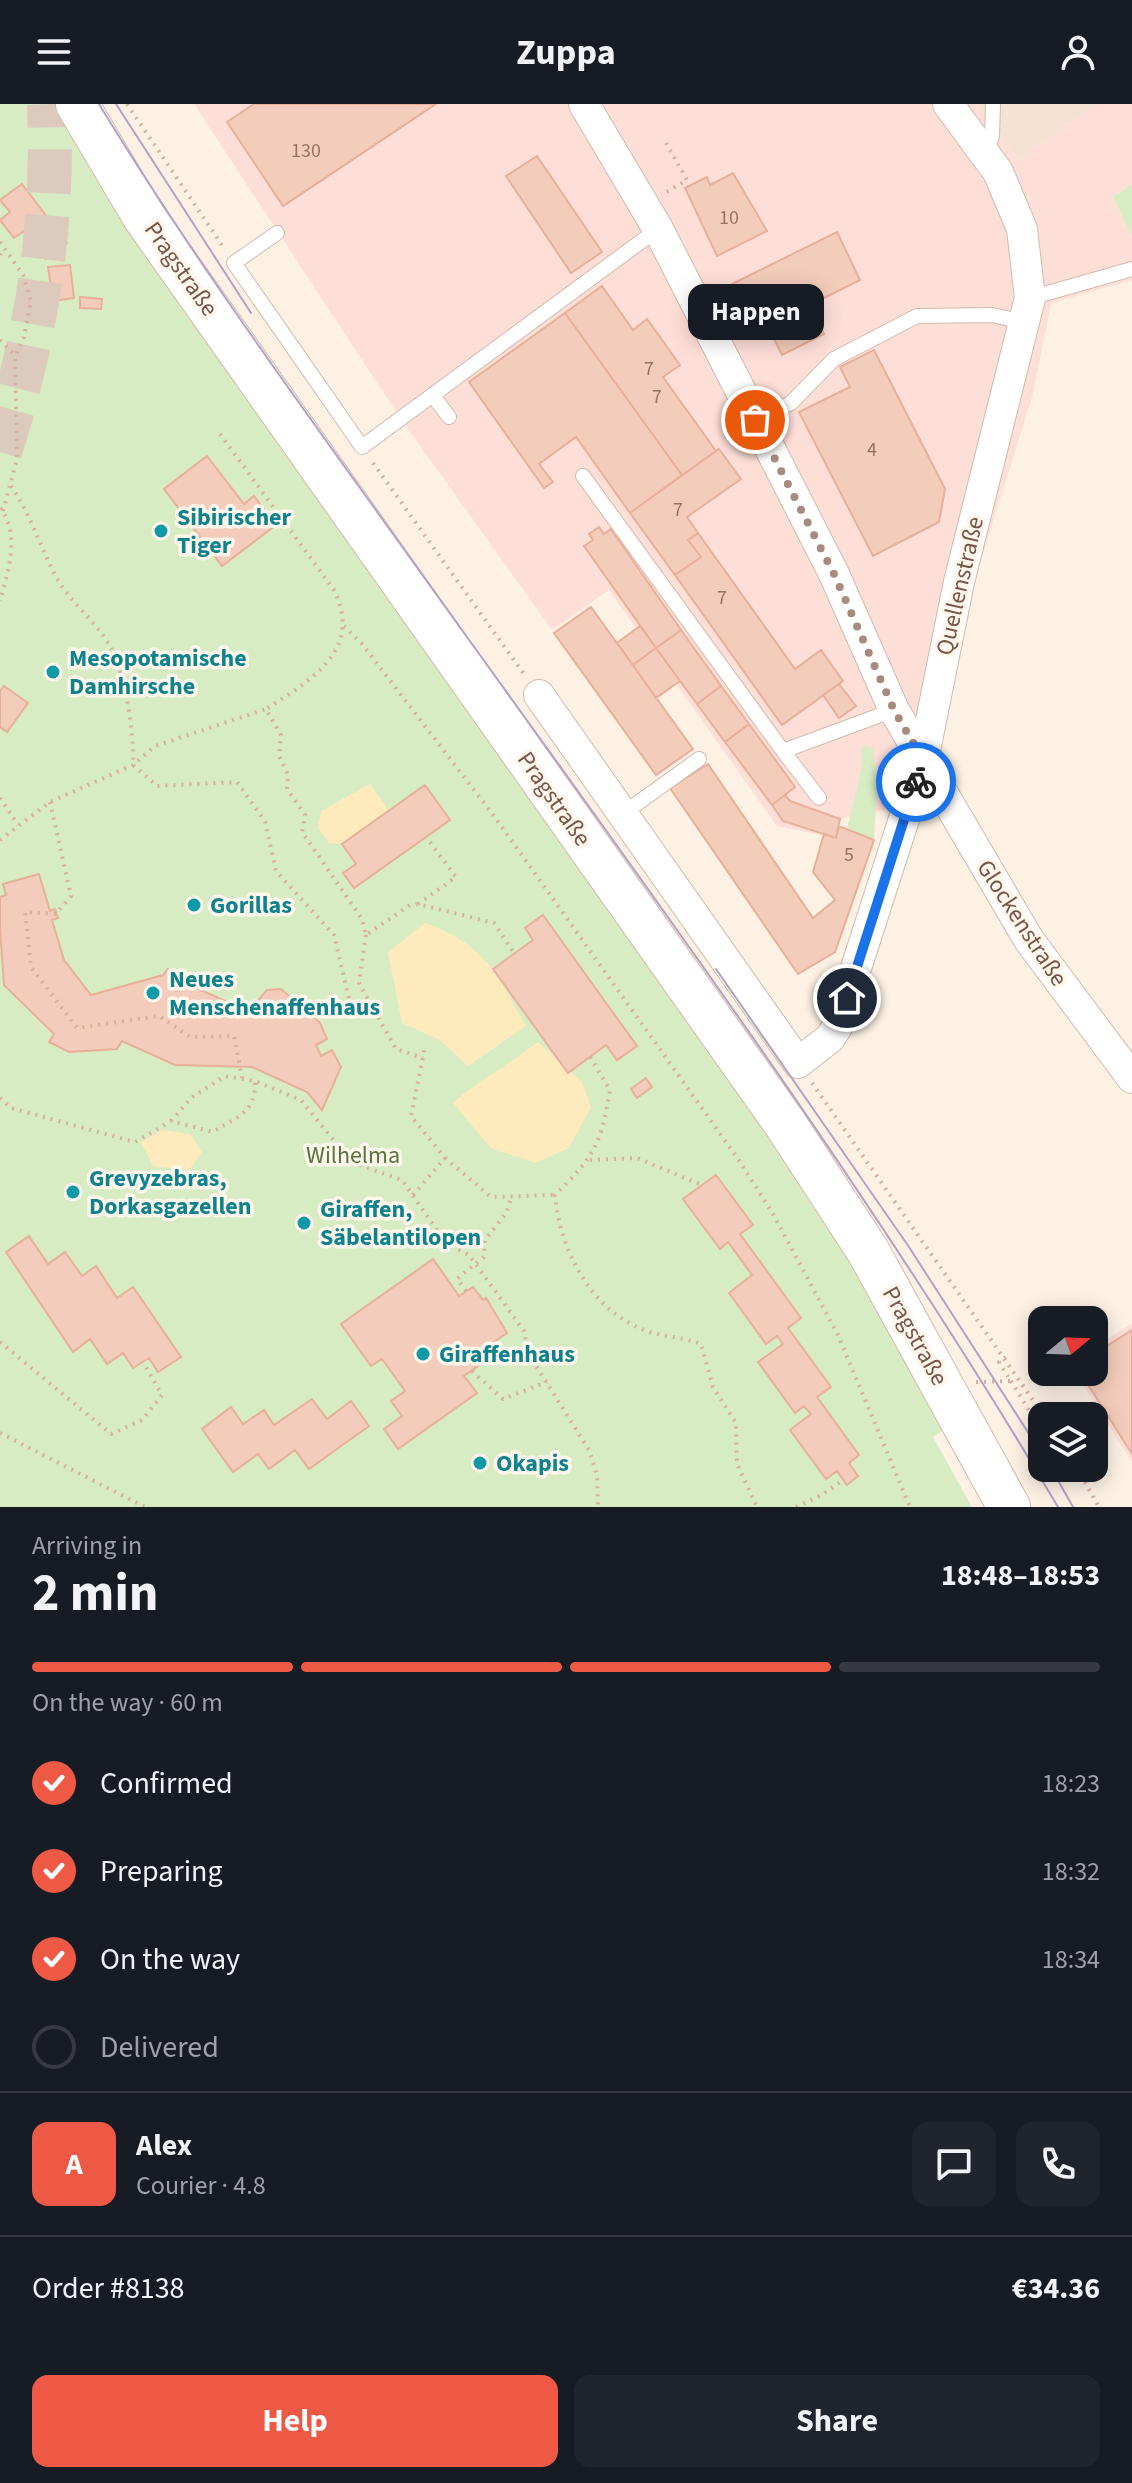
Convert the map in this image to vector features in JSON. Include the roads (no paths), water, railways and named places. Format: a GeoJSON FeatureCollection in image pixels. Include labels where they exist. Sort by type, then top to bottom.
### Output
{"type":"FeatureCollection","features":[{"type":"Feature","properties":{"kind":"main road","name":"Pragstraße"},"geometry":{"type":"LineString","coordinates":[[77,104],[144,217],[786,1125],[868,1251],[1009,1507]]}},
{"type":"Feature","properties":{"kind":"street","name":"Glockenstraße"},"geometry":{"type":"LineString","coordinates":[[584,104],[658,229],[834,574],[894,710],[1029,940],[1132,1078]]}},
{"type":"Feature","properties":{"kind":"street","name":"Quellenstraße"},"geometry":{"type":"LineString","coordinates":[[620,815],[798,1063],[830,1038],[837,1027],[923,760],[959,582],[1027,310],[1022,229],[987,152],[948,104]]}},
{"type":"Feature","properties":{"kind":"street"},"geometry":{"type":"LineString","coordinates":[[539,695],[620,815]]}},
{"type":"Feature","properties":{"kind":"lane"},"geometry":{"type":"LineString","coordinates":[[987,152],[992,136],[993,104]]}},
{"type":"Feature","properties":{"kind":"lane"},"geometry":{"type":"LineString","coordinates":[[277,233],[234,263],[362,447],[658,229]]}},
{"type":"Feature","properties":{"kind":"lane"},"geometry":{"type":"LineString","coordinates":[[755,420],[791,403],[834,359],[917,316],[992,315],[1027,310],[1132,269]]}},
{"type":"Feature","properties":{"kind":"lane"},"geometry":{"type":"LineString","coordinates":[[433,396],[449,417]]}},
{"type":"Feature","properties":{"kind":"lane"},"geometry":{"type":"LineString","coordinates":[[583,476],[819,798]]}},
{"type":"Feature","properties":{"kind":"lane"},"geometry":{"type":"LineString","coordinates":[[783,751],[894,710]]}},
{"type":"Feature","properties":{"kind":"lane"},"geometry":{"type":"LineString","coordinates":[[620,815],[699,759]]}},
{"type":"Feature","properties":{"kind":"tunnel"},"geometry":{"type":"LineString","coordinates":[[0,452],[24,365],[40,280],[49,194],[49,104]]}},
{"type":"Feature","properties":{"kind":"tram line"},"geometry":{"type":"LineString","coordinates":[[99,104],[242,322],[651,893],[820,1135],[902,1257],[1058,1507]]}},
{"type":"Feature","properties":{"kind":"tram line"},"geometry":{"type":"LineString","coordinates":[[116,104],[251,313]]}},
{"type":"Feature","properties":{"kind":"tram line"},"geometry":{"type":"LineString","coordinates":[[716,969],[909,1247],[1028,1432]]}},
{"type":"Feature","properties":{"kind":"tram line"},"geometry":{"type":"LineString","coordinates":[[1059,1482],[1073,1507]]}},
{"type":"Feature","properties":{"kind":"place","name":"Happen"},"geometry":{"type":"Point","coordinates":[755,420]}},
{"type":"Feature","properties":{"kind":"place","name":"Sibirischer Tiger"},"geometry":{"type":"Point","coordinates":[161,531]}},
{"type":"Feature","properties":{"kind":"place","name":"Mesopotamische Damhirsche"},"geometry":{"type":"Point","coordinates":[53,672]}},
{"type":"Feature","properties":{"kind":"place","name":"Gorillas"},"geometry":{"type":"Point","coordinates":[194,905]}},
{"type":"Feature","properties":{"kind":"place","name":"Neues Menschenaffenhaus"},"geometry":{"type":"Point","coordinates":[153,993]}},
{"type":"Feature","properties":{"kind":"place","name":"Grevyzebras, Dorkasgazellen"},"geometry":{"type":"Point","coordinates":[73,1192]}},
{"type":"Feature","properties":{"kind":"place","name":"Giraffen, Säbelantilopen"},"geometry":{"type":"Point","coordinates":[304,1223]}},
{"type":"Feature","properties":{"kind":"place","name":"Giraffenhaus"},"geometry":{"type":"Point","coordinates":[423,1354]}},
{"type":"Feature","properties":{"kind":"place","name":"Okapis"},"geometry":{"type":"Point","coordinates":[480,1463]}},
{"type":"Feature","properties":{"kind":"park label","name":"Wilhelma"},"geometry":{"type":"Point","coordinates":[353,1155]}}]}
